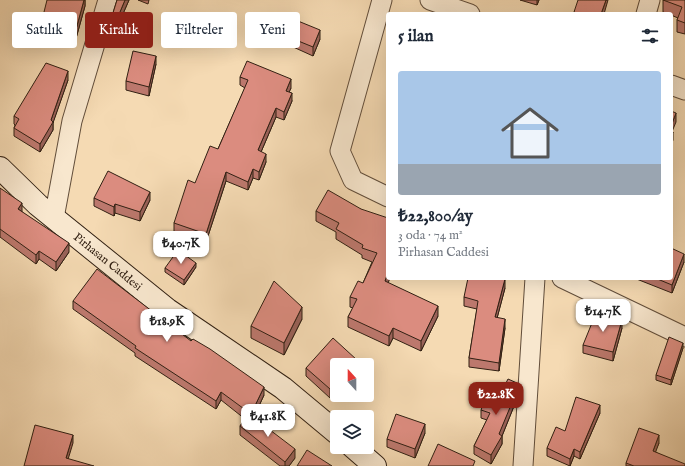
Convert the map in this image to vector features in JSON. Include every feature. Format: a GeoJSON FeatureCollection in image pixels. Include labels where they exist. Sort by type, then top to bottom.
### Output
{"type":"FeatureCollection","features":[{"type":"Feature","properties":{"kind":"street"},"geometry":{"type":"LineString","coordinates":[[54,218],[72,121],[108,0]]}},
{"type":"Feature","properties":{"kind":"street"},"geometry":{"type":"LineString","coordinates":[[382,0],[340,151],[353,180],[386,196]]}},
{"type":"Feature","properties":{"kind":"street"},"geometry":{"type":"LineString","coordinates":[[430,0],[464,12]]}},
{"type":"Feature","properties":{"kind":"street"},"geometry":{"type":"LineString","coordinates":[[647,12],[650,0]]}},
{"type":"Feature","properties":{"kind":"street"},"geometry":{"type":"LineString","coordinates":[[673,86],[685,90]]}},
{"type":"Feature","properties":{"kind":"street","name":"Pirhasan Caddesi"},"geometry":{"type":"LineString","coordinates":[[0,168],[38,205],[168,310],[283,388],[330,427]]}},
{"type":"Feature","properties":{"kind":"street"},"geometry":{"type":"LineString","coordinates":[[524,466],[535,280]]}},
{"type":"Feature","properties":{"kind":"street"},"geometry":{"type":"LineString","coordinates":[[566,280],[685,338]]}},
{"type":"Feature","properties":{"kind":"street"},"geometry":{"type":"LineString","coordinates":[[361,454],[376,466]]}},
{"type":"Feature","properties":{"kind":"building"},"geometry":{"type":"Polygon","coordinates":[[[47,0],[84,0],[77,26],[77,12],[44,12],[47,0]]]}},
{"type":"Feature","properties":{"kind":"building"},"geometry":{"type":"Polygon","coordinates":[[[117,0],[125,0],[120,12],[113,12],[117,0]]]}},
{"type":"Feature","properties":{"kind":"building"},"geometry":{"type":"Polygon","coordinates":[[[578,0],[606,0],[602,12],[574,12],[578,0]]]}},
{"type":"Feature","properties":{"kind":"building"},"geometry":{"type":"Polygon","coordinates":[[[663,0],[685,0],[685,23],[677,20],[682,7],[663,0]]]}},
{"type":"Feature","properties":{"kind":"building"},"geometry":{"type":"Polygon","coordinates":[[[300,22],[320,30],[313,47],[300,42],[300,22]]]}},
{"type":"Feature","properties":{"kind":"building"},"geometry":{"type":"Polygon","coordinates":[[[133,51],[156,56],[149,87],[126,81],[133,51]]]}},
{"type":"Feature","properties":{"kind":"building"},"geometry":{"type":"Polygon","coordinates":[[[247,61],[291,79],[286,91],[292,93],[284,112],[276,108],[258,150],[266,154],[259,172],[253,169],[248,182],[226,172],[206,234],[174,223],[188,180],[195,183],[210,146],[218,149],[248,80],[240,77],[247,61]]]}},
{"type":"Feature","properties":{"kind":"building"},"geometry":{"type":"Polygon","coordinates":[[[46,63],[68,71],[51,120],[53,122],[40,144],[14,128],[19,119],[14,116],[46,63]]]}},
{"type":"Feature","properties":{"kind":"building"},"geometry":{"type":"Polygon","coordinates":[[[673,112],[676,113],[673,121],[673,112]]]}},
{"type":"Feature","properties":{"kind":"building"},"geometry":{"type":"Polygon","coordinates":[[[108,171],[150,192],[140,212],[115,204],[114,207],[94,198],[108,171]]]}},
{"type":"Feature","properties":{"kind":"building"},"geometry":{"type":"Polygon","coordinates":[[[0,188],[22,203],[18,209],[69,243],[56,262],[39,251],[36,255],[0,229],[0,188]]]}},
{"type":"Feature","properties":{"kind":"building"},"geometry":{"type":"Polygon","coordinates":[[[328,190],[361,209],[386,217],[385,281],[438,306],[421,341],[393,328],[389,336],[348,317],[357,299],[350,297],[358,281],[363,283],[377,253],[362,248],[363,245],[336,229],[339,223],[316,211],[328,190]]]}},
{"type":"Feature","properties":{"kind":"building"},"geometry":{"type":"Polygon","coordinates":[[[673,249],[684,254],[672,285],[660,280],[673,280],[673,249]]]}},
{"type":"Feature","properties":{"kind":"building"},"geometry":{"type":"Polygon","coordinates":[[[178,250],[196,263],[184,280],[165,268],[178,250]]]}},
{"type":"Feature","properties":{"kind":"building"},"geometry":{"type":"Polygon","coordinates":[[[97,269],[191,341],[193,339],[210,349],[264,387],[251,414],[221,392],[216,401],[135,348],[136,346],[73,301],[97,269]]]}},
{"type":"Feature","properties":{"kind":"building"},"geometry":{"type":"Polygon","coordinates":[[[468,280],[505,280],[495,317],[505,319],[499,363],[469,358],[478,301],[464,297],[468,280]]]}},
{"type":"Feature","properties":{"kind":"building"},"geometry":{"type":"Polygon","coordinates":[[[274,281],[302,307],[284,343],[251,326],[274,281]]]}},
{"type":"Feature","properties":{"kind":"building"},"geometry":{"type":"Polygon","coordinates":[[[596,313],[622,320],[613,352],[583,345],[596,313]]]}},
{"type":"Feature","properties":{"kind":"building"},"geometry":{"type":"Polygon","coordinates":[[[669,337],[683,343],[671,380],[656,375],[669,337]]]}},
{"type":"Feature","properties":{"kind":"building"},"geometry":{"type":"Polygon","coordinates":[[[333,338],[355,358],[330,358],[330,389],[306,368],[333,338]]]}},
{"type":"Feature","properties":{"kind":"building"},"geometry":{"type":"Polygon","coordinates":[[[508,379],[517,383],[516,393],[499,434],[502,436],[491,455],[474,446],[490,413],[481,410],[490,386],[502,391],[508,379]]]}},
{"type":"Feature","properties":{"kind":"building"},"geometry":{"type":"Polygon","coordinates":[[[576,397],[600,405],[580,452],[574,449],[570,459],[547,448],[556,427],[565,431],[576,397]]]}},
{"type":"Feature","properties":{"kind":"building"},"geometry":{"type":"Polygon","coordinates":[[[249,414],[295,449],[285,462],[240,426],[249,414]]]}},
{"type":"Feature","properties":{"kind":"building"},"geometry":{"type":"Polygon","coordinates":[[[396,414],[425,424],[415,449],[387,439],[396,414]]]}},
{"type":"Feature","properties":{"kind":"building"},"geometry":{"type":"Polygon","coordinates":[[[35,425],[73,435],[66,458],[94,466],[24,466],[35,425]]]}},
{"type":"Feature","properties":{"kind":"building"},"geometry":{"type":"Polygon","coordinates":[[[639,428],[659,435],[653,451],[685,464],[685,466],[634,466],[626,463],[639,428]]]}},
{"type":"Feature","properties":{"kind":"building"},"geometry":{"type":"Polygon","coordinates":[[[438,444],[475,461],[473,466],[428,466],[438,444]]]}},
{"type":"Feature","properties":{"kind":"building"},"geometry":{"type":"Polygon","coordinates":[[[307,450],[332,466],[297,466],[307,450]]]}}]}
